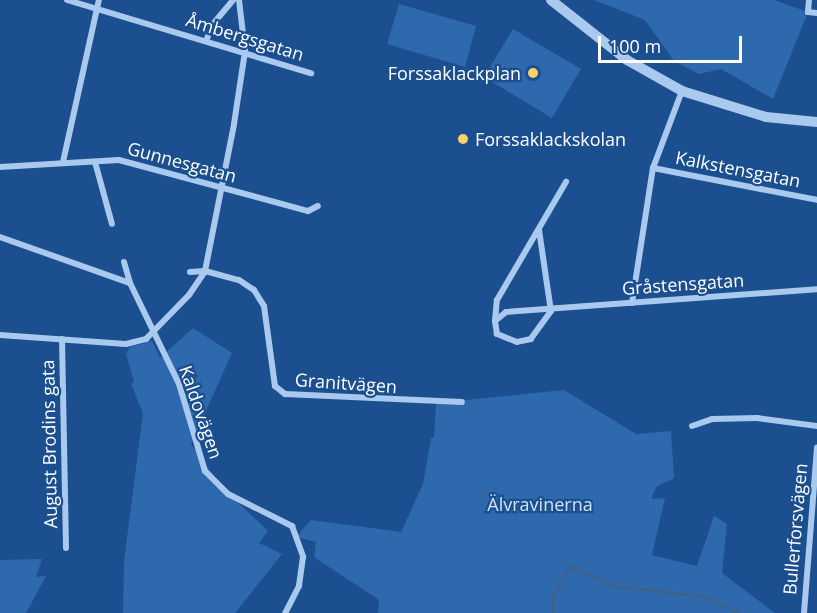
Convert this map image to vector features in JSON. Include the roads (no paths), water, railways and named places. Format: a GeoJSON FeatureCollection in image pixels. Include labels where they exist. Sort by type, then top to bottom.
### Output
{"type":"FeatureCollection","features":[{"type":"Feature","properties":{"kind":"street","name":"Åmbergsgatan"},"geometry":{"type":"LineString","coordinates":[[67,0],[245,51],[311,73]]}},
{"type":"Feature","properties":{"kind":"street"},"geometry":{"type":"LineString","coordinates":[[63,162],[99,0]]}},
{"type":"Feature","properties":{"kind":"street"},"geometry":{"type":"LineString","coordinates":[[206,41],[213,24],[232,0]]}},
{"type":"Feature","properties":{"kind":"street"},"geometry":{"type":"LineString","coordinates":[[0,335],[126,344],[146,339],[189,295],[205,270],[245,51],[239,0]]}},
{"type":"Feature","properties":{"kind":"street"},"geometry":{"type":"LineString","coordinates":[[551,0],[627,60],[682,91],[766,117],[817,122]]}},
{"type":"Feature","properties":{"kind":"street"},"geometry":{"type":"LineString","coordinates":[[809,0],[808,12],[817,13]]}},
{"type":"Feature","properties":{"kind":"street"},"geometry":{"type":"LineString","coordinates":[[632,303],[653,168],[682,91]]}},
{"type":"Feature","properties":{"kind":"street","name":"Gunnesgatan"},"geometry":{"type":"LineString","coordinates":[[0,167],[119,160],[147,165],[221,188],[308,210],[318,207]]}},
{"type":"Feature","properties":{"kind":"street"},"geometry":{"type":"LineString","coordinates":[[95,162],[112,224]]}},
{"type":"Feature","properties":{"kind":"street","name":"Kalkstensgatan"},"geometry":{"type":"LineString","coordinates":[[653,168],[817,200]]}},
{"type":"Feature","properties":{"kind":"street"},"geometry":{"type":"LineString","coordinates":[[539,230],[551,311],[531,339],[517,342],[497,334],[495,321],[497,300],[566,182]]}},
{"type":"Feature","properties":{"kind":"street"},"geometry":{"type":"LineString","coordinates":[[0,237],[130,283]]}},
{"type":"Feature","properties":{"kind":"street","name":"Kaldovägen"},"geometry":{"type":"LineString","coordinates":[[124,262],[130,283],[179,384],[205,471],[228,494],[292,526],[303,557],[299,586],[285,613]]}},
{"type":"Feature","properties":{"kind":"street","name":"Granitvägen"},"geometry":{"type":"LineString","coordinates":[[190,272],[205,270],[239,280],[254,290],[264,306],[275,386],[285,394],[462,402]]}},
{"type":"Feature","properties":{"kind":"street","name":"Gråstensgatan"},"geometry":{"type":"LineString","coordinates":[[495,321],[506,312],[551,311],[817,289]]}},
{"type":"Feature","properties":{"kind":"street","name":"August Brodins gata"},"geometry":{"type":"LineString","coordinates":[[62,339],[66,548]]}},
{"type":"Feature","properties":{"kind":"street"},"geometry":{"type":"LineString","coordinates":[[692,426],[712,419],[757,418],[817,426]]}},
{"type":"Feature","properties":{"kind":"street","name":"Bullerforsvägen"},"geometry":{"type":"LineString","coordinates":[[804,613],[815,498],[817,448]]}},
{"type":"Feature","properties":{"kind":"waterway"},"geometry":{"type":"LineString","coordinates":[[553,613],[553,596],[570,566],[618,587],[700,595],[739,613]]}},
{"type":"Feature","properties":{"kind":"place","name":"Forssaklackplan"},"geometry":{"type":"Point","coordinates":[533,73]}},
{"type":"Feature","properties":{"kind":"place","name":"Forssaklackskolan"},"geometry":{"type":"Point","coordinates":[463,139]}},
{"type":"Feature","properties":{"kind":"park label","name":"Älvravinerna"},"geometry":{"type":"Point","coordinates":[540,504]}}]}
